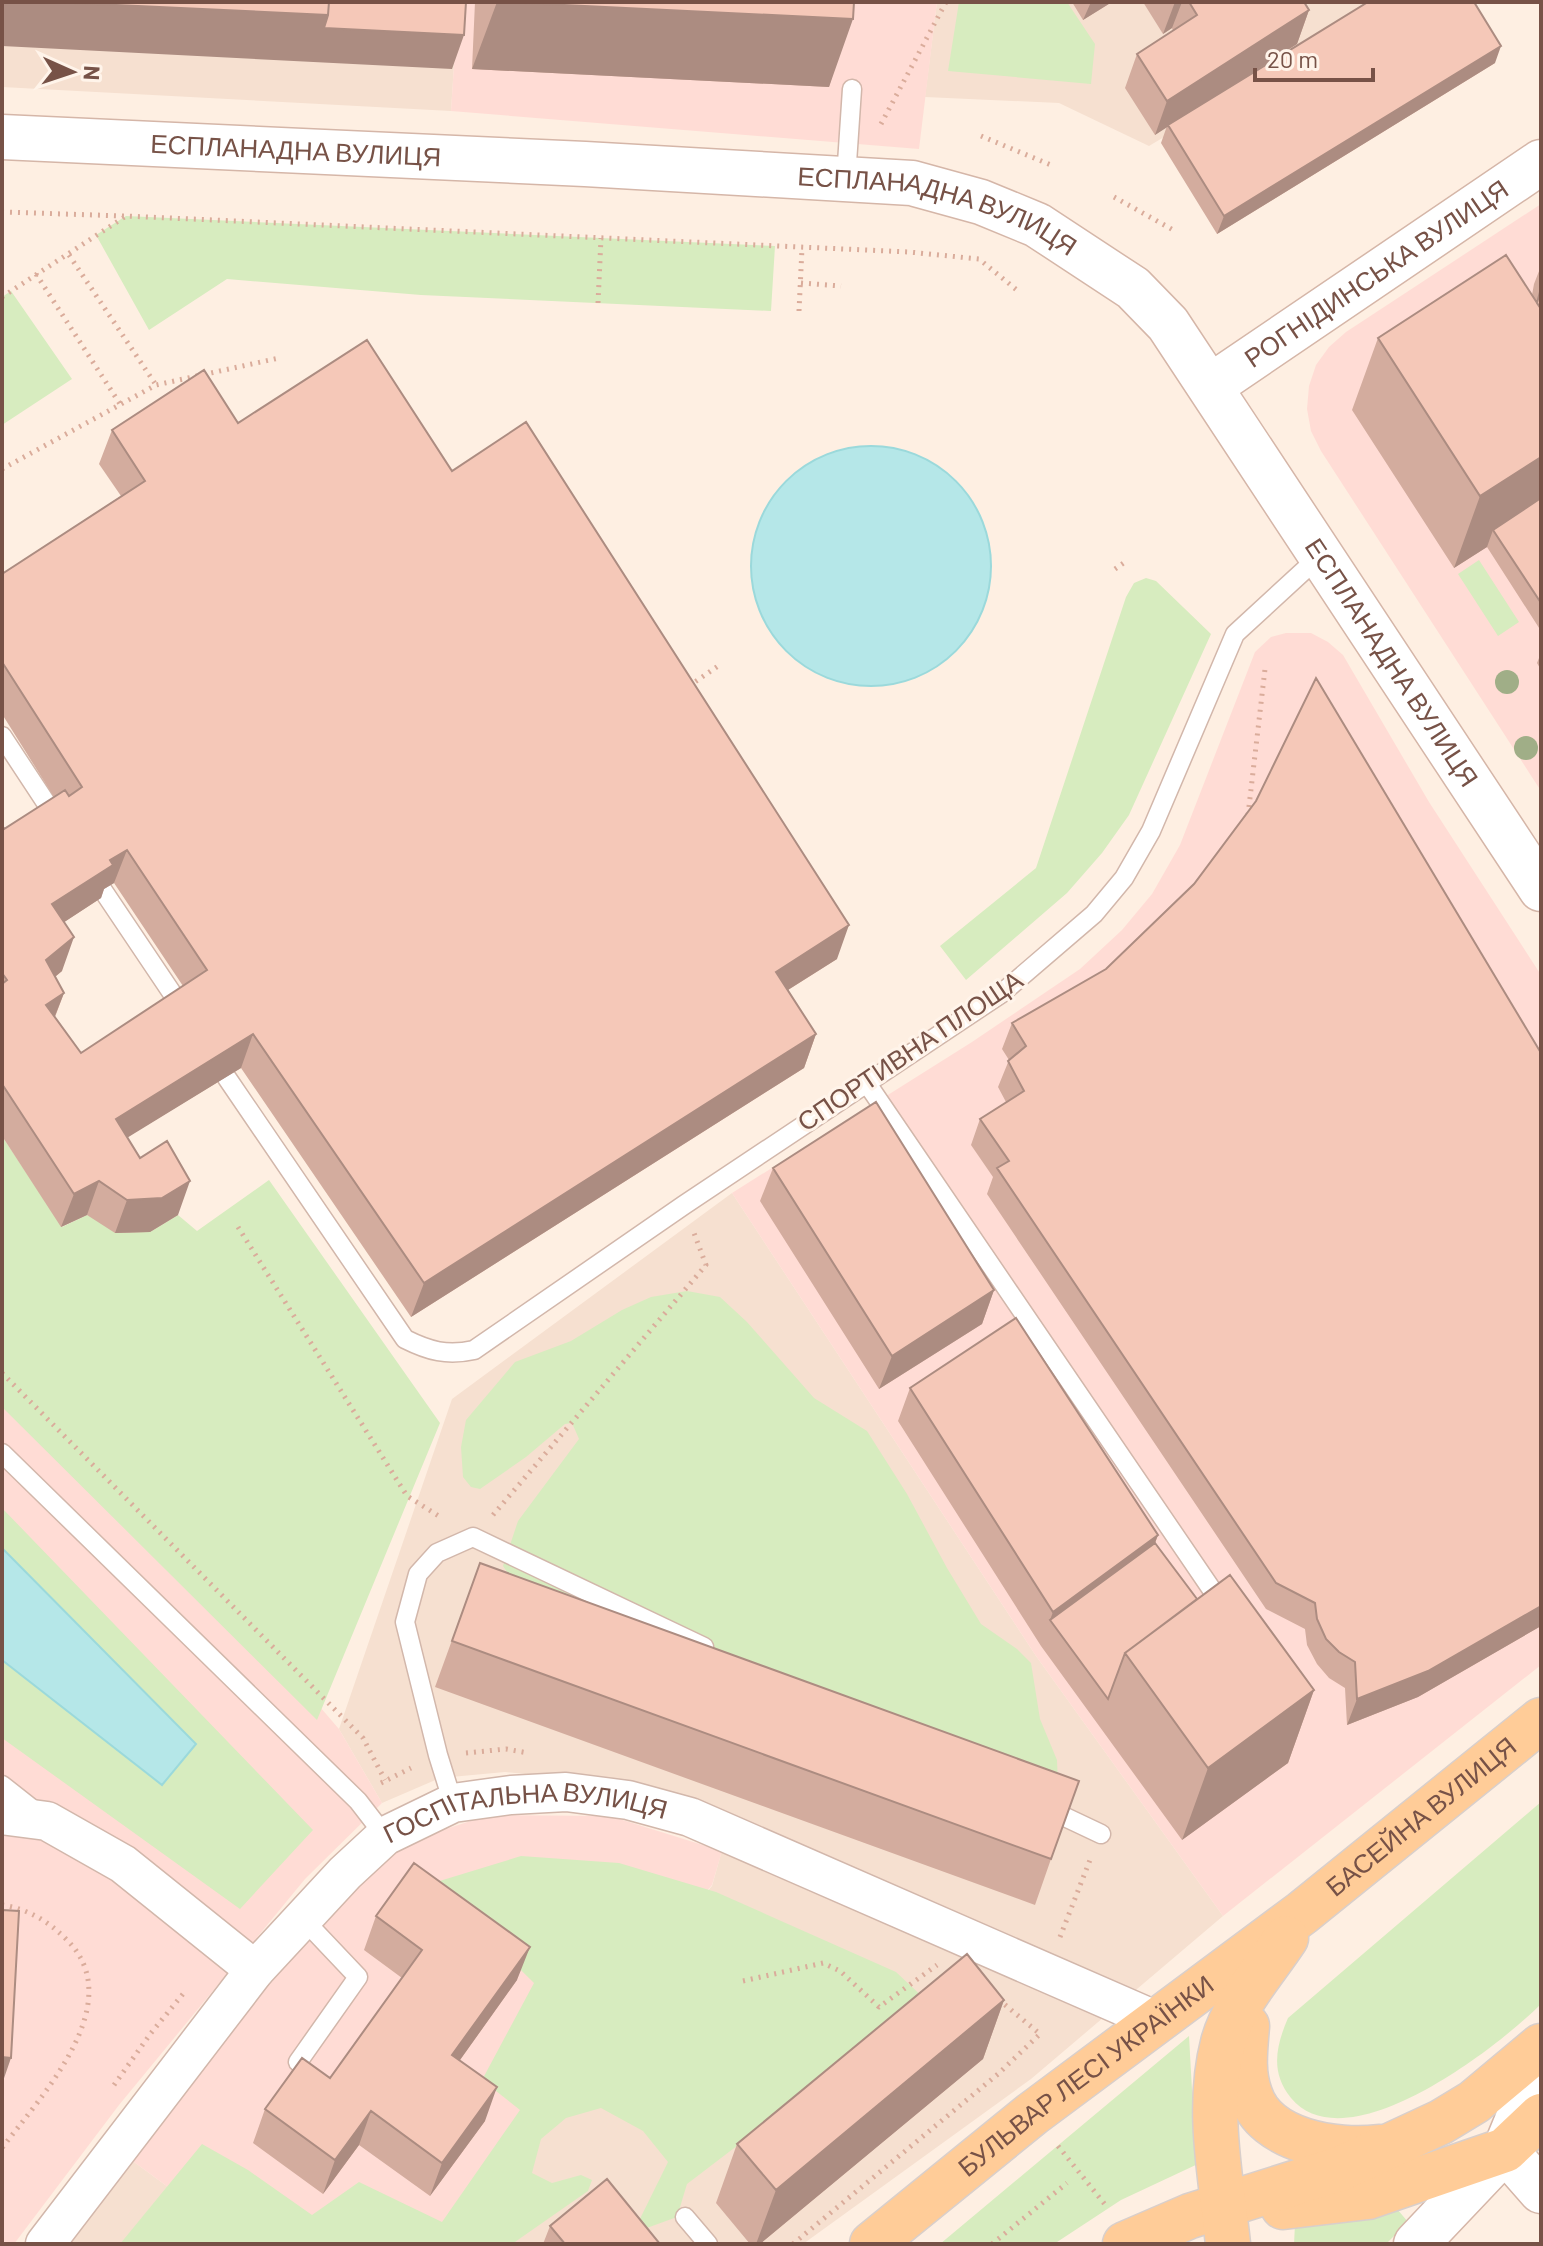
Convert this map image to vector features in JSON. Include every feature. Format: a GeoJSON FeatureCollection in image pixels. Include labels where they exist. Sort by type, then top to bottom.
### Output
{"type":"FeatureCollection","features":[{"type":"Feature","properties":{"kind":"main road","name":"ЕСПЛАНАДНА ВУЛИЦЯ"},"geometry":{"type":"LineString","coordinates":[[2,137],[912,183],[981,202],[1037,225],[1133,288],[1168,324],[1541,889]]}},
{"type":"Feature","properties":{"kind":"main road","name":"РОГНІДИНСЬКА ВУЛИЦЯ"},"geometry":{"type":"LineString","coordinates":[[1211,386],[1541,162]]}},
{"type":"Feature","properties":{"kind":"main road","name":"БАСЕЙНА ВУЛИЦЯ"},"geometry":{"type":"LineString","coordinates":[[1302,1913],[1541,1720]]}},
{"type":"Feature","properties":{"kind":"main road"},"geometry":{"type":"LineString","coordinates":[[1226,2225],[1215,2124],[1223,2041],[1237,2011],[1302,1913]]}},
{"type":"Feature","properties":{"kind":"main road","name":"БУЛЬВАР ЛЕСІ УКРАЇНКИ"},"geometry":{"type":"LineString","coordinates":[[872,2244],[1032,2114],[1302,1913]]}},
{"type":"Feature","properties":{"kind":"main road"},"geometry":{"type":"LineString","coordinates":[[1262,1974],[1247,2020],[1244,2072],[1250,2096],[1261,2115],[1279,2130],[1315,2143],[1363,2149],[1392,2145]]}},
{"type":"Feature","properties":{"kind":"main road"},"geometry":{"type":"LineString","coordinates":[[1226,2225],[1441,2122],[1474,2102],[1541,2046]]}},
{"type":"Feature","properties":{"kind":"main road"},"geometry":{"type":"LineString","coordinates":[[1138,2243],[1190,2216],[1226,2225],[1279,2208],[1368,2197],[1505,2150],[1541,2062]]}},
{"type":"Feature","properties":{"kind":"main road"},"geometry":{"type":"LineString","coordinates":[[1416,2244],[1541,2116]]}},
{"type":"Feature","properties":{"kind":"main road"},"geometry":{"type":"LineString","coordinates":[[1505,2150],[1541,2191]]}},
{"type":"Feature","properties":{"kind":"street","name":"ГОСПІТАЛЬНА ВУЛИЦЯ"},"geometry":{"type":"LineString","coordinates":[[45,2244],[255,1970],[345,1873],[385,1836],[453,1803],[566,1792],[628,1800],[690,1817],[1157,2021]]}},
{"type":"Feature","properties":{"kind":"street"},"geometry":{"type":"LineString","coordinates":[[2,1815],[47,1821],[123,1864],[255,1970]]}},
{"type":"Feature","properties":{"kind":"lane"},"geometry":{"type":"LineString","coordinates":[[846,178],[852,89]]}},
{"type":"Feature","properties":{"kind":"lane","name":"СПОРТИВНА ПЛОЩА"},"geometry":{"type":"LineString","coordinates":[[227,1078],[405,1339],[431,1352],[456,1354],[474,1350],[684,1205],[1002,993],[1094,914],[1124,878],[1151,831],[1235,634],[1322,554]]}},
{"type":"Feature","properties":{"kind":"lane"},"geometry":{"type":"LineString","coordinates":[[2,736],[61,826]]}},
{"type":"Feature","properties":{"kind":"lane"},"geometry":{"type":"LineString","coordinates":[[102,889],[184,1011]]}},
{"type":"Feature","properties":{"kind":"lane"},"geometry":{"type":"LineString","coordinates":[[866,1082],[1239,1629]]}},
{"type":"Feature","properties":{"kind":"lane"},"geometry":{"type":"LineString","coordinates":[[2,1453],[358,1801],[385,1836]]}},
{"type":"Feature","properties":{"kind":"lane"},"geometry":{"type":"LineString","coordinates":[[453,1803],[405,1622],[418,1574],[437,1553],[473,1537],[716,1652]]}},
{"type":"Feature","properties":{"kind":"lane"},"geometry":{"type":"LineString","coordinates":[[2,1785],[47,1821]]}},
{"type":"Feature","properties":{"kind":"lane"},"geometry":{"type":"LineString","coordinates":[[1030,1800],[1101,1834]]}},
{"type":"Feature","properties":{"kind":"lane"},"geometry":{"type":"LineString","coordinates":[[298,2062],[358,1977],[304,1920]]}},
{"type":"Feature","properties":{"kind":"lane"},"geometry":{"type":"LineString","coordinates":[[685,2217],[708,2244]]}},
{"type":"Feature","properties":{"kind":"path"},"geometry":{"type":"LineString","coordinates":[[879,127],[946,2]]}},
{"type":"Feature","properties":{"kind":"path"},"geometry":{"type":"LineString","coordinates":[[981,136],[1051,165]]}},
{"type":"Feature","properties":{"kind":"path"},"geometry":{"type":"LineString","coordinates":[[1114,197],[1175,231]]}},
{"type":"Feature","properties":{"kind":"path"},"geometry":{"type":"LineString","coordinates":[[2,212],[601,238],[979,259],[1018,291]]}},
{"type":"Feature","properties":{"kind":"path"},"geometry":{"type":"LineString","coordinates":[[2,297],[126,216]]}},
{"type":"Feature","properties":{"kind":"path"},"geometry":{"type":"LineString","coordinates":[[598,303],[601,238]]}},
{"type":"Feature","properties":{"kind":"path"},"geometry":{"type":"LineString","coordinates":[[799,311],[802,248]]}},
{"type":"Feature","properties":{"kind":"path"},"geometry":{"type":"LineString","coordinates":[[69,255],[156,385]]}},
{"type":"Feature","properties":{"kind":"path"},"geometry":{"type":"LineString","coordinates":[[36,274],[120,404]]}},
{"type":"Feature","properties":{"kind":"path"},"geometry":{"type":"LineString","coordinates":[[801,283],[841,286]]}},
{"type":"Feature","properties":{"kind":"path"},"geometry":{"type":"LineString","coordinates":[[2,469],[156,385],[279,358]]}},
{"type":"Feature","properties":{"kind":"path"},"geometry":{"type":"LineString","coordinates":[[1115,569],[1125,562]]}},
{"type":"Feature","properties":{"kind":"path"},"geometry":{"type":"LineString","coordinates":[[684,689],[721,664]]}},
{"type":"Feature","properties":{"kind":"path"},"geometry":{"type":"LineString","coordinates":[[1247,827],[1265,669]]}},
{"type":"Feature","properties":{"kind":"path"},"geometry":{"type":"LineString","coordinates":[[473,1537],[706,1265],[684,1205]]}},
{"type":"Feature","properties":{"kind":"path"},"geometry":{"type":"LineString","coordinates":[[238,1227],[407,1496]]}},
{"type":"Feature","properties":{"kind":"path"},"geometry":{"type":"LineString","coordinates":[[2,1373],[363,1738],[385,1780]]}},
{"type":"Feature","properties":{"kind":"path"},"geometry":{"type":"LineString","coordinates":[[1059,1937],[1101,1834]]}},
{"type":"Feature","properties":{"kind":"path"},"geometry":{"type":"LineString","coordinates":[[2,1905],[33,1913],[56,1928],[75,1947],[86,1970],[90,1990],[81,2033],[67,2058],[2,2148]]}},
{"type":"Feature","properties":{"kind":"path"},"geometry":{"type":"LineString","coordinates":[[743,1981],[823,1963],[840,1971],[879,2007],[941,1962]]}},
{"type":"Feature","properties":{"kind":"path"},"geometry":{"type":"LineString","coordinates":[[793,2244],[998,2074],[1040,2034]]}},
{"type":"Feature","properties":{"kind":"path"},"geometry":{"type":"LineString","coordinates":[[998,2074],[1138,2243]]}},
{"type":"Feature","properties":{"kind":"path"},"geometry":{"type":"LineString","coordinates":[[992,2244],[1067,2183]]}},
{"type":"Feature","properties":{"kind":"shaded area"},"geometry":{"type":"Polygon","coordinates":[[[2,2],[458,2],[451,111],[2,87],[2,2]]]}},
{"type":"Feature","properties":{"kind":"shaded area"},"geometry":{"type":"Polygon","coordinates":[[[458,2],[937,2],[919,149],[451,111],[458,2]]]}},
{"type":"Feature","properties":{"kind":"shaded area"},"geometry":{"type":"Polygon","coordinates":[[[937,2],[1390,2],[1149,146],[1059,103],[925,97],[937,2]]]}},
{"type":"Feature","properties":{"kind":"shaded area"},"geometry":{"type":"Polygon","coordinates":[[[1541,204],[1541,791],[1321,451],[1311,431],[1307,409],[1309,386],[1316,365],[1329,347],[1346,332],[1541,204]]]}},
{"type":"Feature","properties":{"kind":"shaded area"},"geometry":{"type":"Polygon","coordinates":[[[1286,633],[1311,633],[1343,655],[1429,802],[1541,975],[1541,1665],[1223,1916],[1036,1656],[732,1193],[972,1042],[1080,969],[1122,930],[1152,894],[1180,845],[1255,652],[1271,637],[1286,633]]]}},
{"type":"Feature","properties":{"kind":"shaded area"},"geometry":{"type":"Polygon","coordinates":[[[732,1193],[1036,1656],[1223,1916],[1031,2079],[803,2244],[418,2244],[571,2050],[712,1886],[731,1818],[604,1782],[505,1772],[440,1778],[382,1803],[339,1729],[452,1399],[732,1193]]]}},
{"type":"Feature","properties":{"kind":"shaded area"},"geometry":{"type":"Polygon","coordinates":[[[2,1339],[339,1729],[382,1803],[305,1879],[119,2105],[14,2244],[2,2244],[2,1339]]]}},
{"type":"Feature","properties":{"kind":"shaded area"},"geometry":{"type":"Polygon","coordinates":[[[489,1815],[610,1816],[722,1851],[712,1885],[571,2050],[453,2213],[418,2244],[191,2204],[130,2159],[255,1989],[337,1898],[412,1840],[489,1815]]]}},
{"type":"Feature","properties":{"kind":"shaded area"},"geometry":{"type":"Polygon","coordinates":[[[130,2159],[191,2204],[230,2244],[63,2244],[130,2159]]]}},
{"type":"Feature","properties":{"kind":"green space"},"geometry":{"type":"Polygon","coordinates":[[[959,2],[1067,2],[1095,44],[1091,84],[948,71],[959,2]]]}},
{"type":"Feature","properties":{"kind":"green space"},"geometry":{"type":"Polygon","coordinates":[[[126,216],[775,246],[771,311],[421,295],[227,279],[149,330],[96,235],[126,216]]]}},
{"type":"Feature","properties":{"kind":"green space"},"geometry":{"type":"Polygon","coordinates":[[[11,291],[72,379],[2,425],[2,297],[11,291]]]}},
{"type":"Feature","properties":{"kind":"green space"},"geometry":{"type":"Polygon","coordinates":[[[1479,560],[1519,622],[1498,636],[1458,574],[1479,560]]]}},
{"type":"Feature","properties":{"kind":"green space"},"geometry":{"type":"Polygon","coordinates":[[[1146,578],[1156,581],[1211,634],[1129,815],[1102,853],[1067,893],[966,980],[940,946],[1036,868],[1126,597],[1134,583],[1146,578]]]}},
{"type":"Feature","properties":{"kind":"green space"},"geometry":{"type":"Polygon","coordinates":[[[2,1136],[62,1227],[87,1215],[150,1232],[178,1215],[197,1231],[269,1180],[440,1423],[317,1720],[2,1407],[2,1136]]]}},
{"type":"Feature","properties":{"kind":"green space"},"geometry":{"type":"Polygon","coordinates":[[[687,1291],[720,1297],[747,1322],[814,1398],[867,1431],[907,1494],[981,1624],[1017,1649],[1031,1663],[1040,1719],[1057,1760],[1058,1783],[523,1595],[503,1566],[518,1521],[579,1439],[572,1423],[565,1424],[526,1457],[480,1489],[471,1487],[463,1477],[461,1447],[466,1420],[515,1362],[571,1341],[622,1310],[651,1297],[687,1291]]]}},
{"type":"Feature","properties":{"kind":"green space"},"geometry":{"type":"Polygon","coordinates":[[[2,1508],[313,1830],[240,1909],[2,1738],[2,1508]]]}},
{"type":"Feature","properties":{"kind":"green space"},"geometry":{"type":"Polygon","coordinates":[[[1541,1802],[1541,2004],[1458,2070],[1421,2092],[1383,2109],[1348,2118],[1316,2115],[1291,2098],[1280,2078],[1277,2059],[1288,2018],[1541,1802]]]}},
{"type":"Feature","properties":{"kind":"green space"},"geometry":{"type":"Polygon","coordinates":[[[521,1856],[619,1863],[716,1892],[896,1972],[927,2001],[687,2184],[677,2217],[633,2233],[668,2162],[643,2131],[601,2108],[566,2118],[541,2139],[532,2173],[552,2183],[581,2175],[592,2180],[588,2191],[512,2244],[120,2244],[202,2144],[248,2170],[312,2215],[359,2182],[442,2222],[520,2110],[482,2080],[534,1983],[433,1883],[521,1856]]]}},
{"type":"Feature","properties":{"kind":"green space"},"geometry":{"type":"Polygon","coordinates":[[[1189,2036],[1194,2126],[1200,2163],[1121,2200],[1054,2244],[940,2244],[1189,2036]]]}},
{"type":"Feature","properties":{"kind":"green space"},"geometry":{"type":"Polygon","coordinates":[[[1392,2203],[1408,2222],[1386,2244],[1294,2244],[1295,2224],[1392,2203]]]}},
{"type":"Feature","properties":{"kind":"water"},"geometry":{"type":"Polygon","coordinates":[[[871,446],[894,448],[917,455],[938,466],[956,481],[971,499],[982,520],[989,543],[989,589],[982,612],[971,633],[956,651],[938,666],[917,677],[894,684],[871,686],[848,684],[825,677],[804,666],[786,651],[771,633],[760,612],[753,589],[751,566],[753,543],[760,520],[771,499],[786,481],[804,466],[825,455],[848,448],[871,446]]]}},
{"type":"Feature","properties":{"kind":"water"},"geometry":{"type":"Polygon","coordinates":[[[2,1548],[196,1744],[162,1785],[2,1660],[2,1548]]]}},
{"type":"Feature","properties":{"kind":"building"},"geometry":{"type":"Polygon","coordinates":[[[52,2],[329,2],[328,15],[52,2]]]}},
{"type":"Feature","properties":{"kind":"building"},"geometry":{"type":"Polygon","coordinates":[[[329,2],[466,2],[464,35],[324,28],[329,2]]]}},
{"type":"Feature","properties":{"kind":"building"},"geometry":{"type":"Polygon","coordinates":[[[502,2],[854,2],[853,19],[502,2]]]}},
{"type":"Feature","properties":{"kind":"building"},"geometry":{"type":"Polygon","coordinates":[[[1189,2],[1304,2],[1309,10],[1167,101],[1137,54],[1197,15],[1189,2]]]}},
{"type":"Feature","properties":{"kind":"building"},"geometry":{"type":"Polygon","coordinates":[[[1368,2],[1474,2],[1501,46],[1224,216],[1168,125],[1368,2]]]}},
{"type":"Feature","properties":{"kind":"building"},"geometry":{"type":"Polygon","coordinates":[[[1506,255],[1541,309],[1541,457],[1480,496],[1378,338],[1506,255]]]}},
{"type":"Feature","properties":{"kind":"building"},"geometry":{"type":"Polygon","coordinates":[[[1541,288],[1541,309],[1537,303],[1541,288]]]}},
{"type":"Feature","properties":{"kind":"building"},"geometry":{"type":"Polygon","coordinates":[[[367,340],[452,471],[526,422],[849,925],[776,972],[816,1034],[424,1283],[253,1034],[116,1119],[140,1158],[167,1141],[190,1181],[162,1198],[127,1200],[99,1181],[74,1194],[2,1084],[2,984],[7,980],[2,973],[2,825],[4,829],[65,790],[69,796],[82,787],[2,662],[2,574],[145,481],[112,430],[204,370],[238,423],[367,340]],[[127,850],[110,860],[113,865],[52,904],[74,937],[46,960],[64,993],[46,1005],[81,1053],[207,970],[127,850]]]}},
{"type":"Feature","properties":{"kind":"building"},"geometry":{"type":"Polygon","coordinates":[[[1541,498],[1541,603],[1493,530],[1541,498]]]}},
{"type":"Feature","properties":{"kind":"building"},"geometry":{"type":"Polygon","coordinates":[[[1316,678],[1541,1053],[1541,1606],[1428,1671],[1357,1699],[1355,1662],[1326,1639],[1317,1619],[1315,1603],[1276,1583],[997,1168],[1009,1161],[980,1119],[1024,1091],[1008,1061],[1026,1046],[1012,1023],[1106,969],[1194,884],[1256,801],[1316,678]]]}},
{"type":"Feature","properties":{"kind":"building"},"geometry":{"type":"Polygon","coordinates":[[[876,1102],[994,1290],[892,1356],[773,1168],[876,1102]]]}},
{"type":"Feature","properties":{"kind":"building"},"geometry":{"type":"Polygon","coordinates":[[[1016,1318],[1158,1535],[1053,1612],[910,1388],[1016,1318]]]}},
{"type":"Feature","properties":{"kind":"building"},"geometry":{"type":"Polygon","coordinates":[[[1155,1543],[1197,1599],[1125,1653],[1108,1699],[1050,1620],[1155,1543]]]}},
{"type":"Feature","properties":{"kind":"building"},"geometry":{"type":"Polygon","coordinates":[[[480,1563],[1079,1781],[1051,1859],[452,1641],[480,1563]]]}},
{"type":"Feature","properties":{"kind":"building"},"geometry":{"type":"Polygon","coordinates":[[[1230,1575],[1314,1690],[1208,1768],[1125,1653],[1230,1575]]]}},
{"type":"Feature","properties":{"kind":"building"},"geometry":{"type":"Polygon","coordinates":[[[414,1863],[530,1947],[452,2055],[497,2087],[442,2163],[371,2111],[335,2160],[265,2109],[302,2058],[330,2078],[422,1950],[376,1916],[414,1863]]]}},
{"type":"Feature","properties":{"kind":"building"},"geometry":{"type":"Polygon","coordinates":[[[2,1910],[19,1911],[11,2058],[2,2057],[2,1910]]]}},
{"type":"Feature","properties":{"kind":"building"},"geometry":{"type":"Polygon","coordinates":[[[967,1954],[1004,2000],[776,2190],[737,2144],[967,1954]]]}},
{"type":"Feature","properties":{"kind":"building"},"geometry":{"type":"Polygon","coordinates":[[[607,2179],[660,2244],[565,2244],[550,2226],[607,2179]]]}}]}
